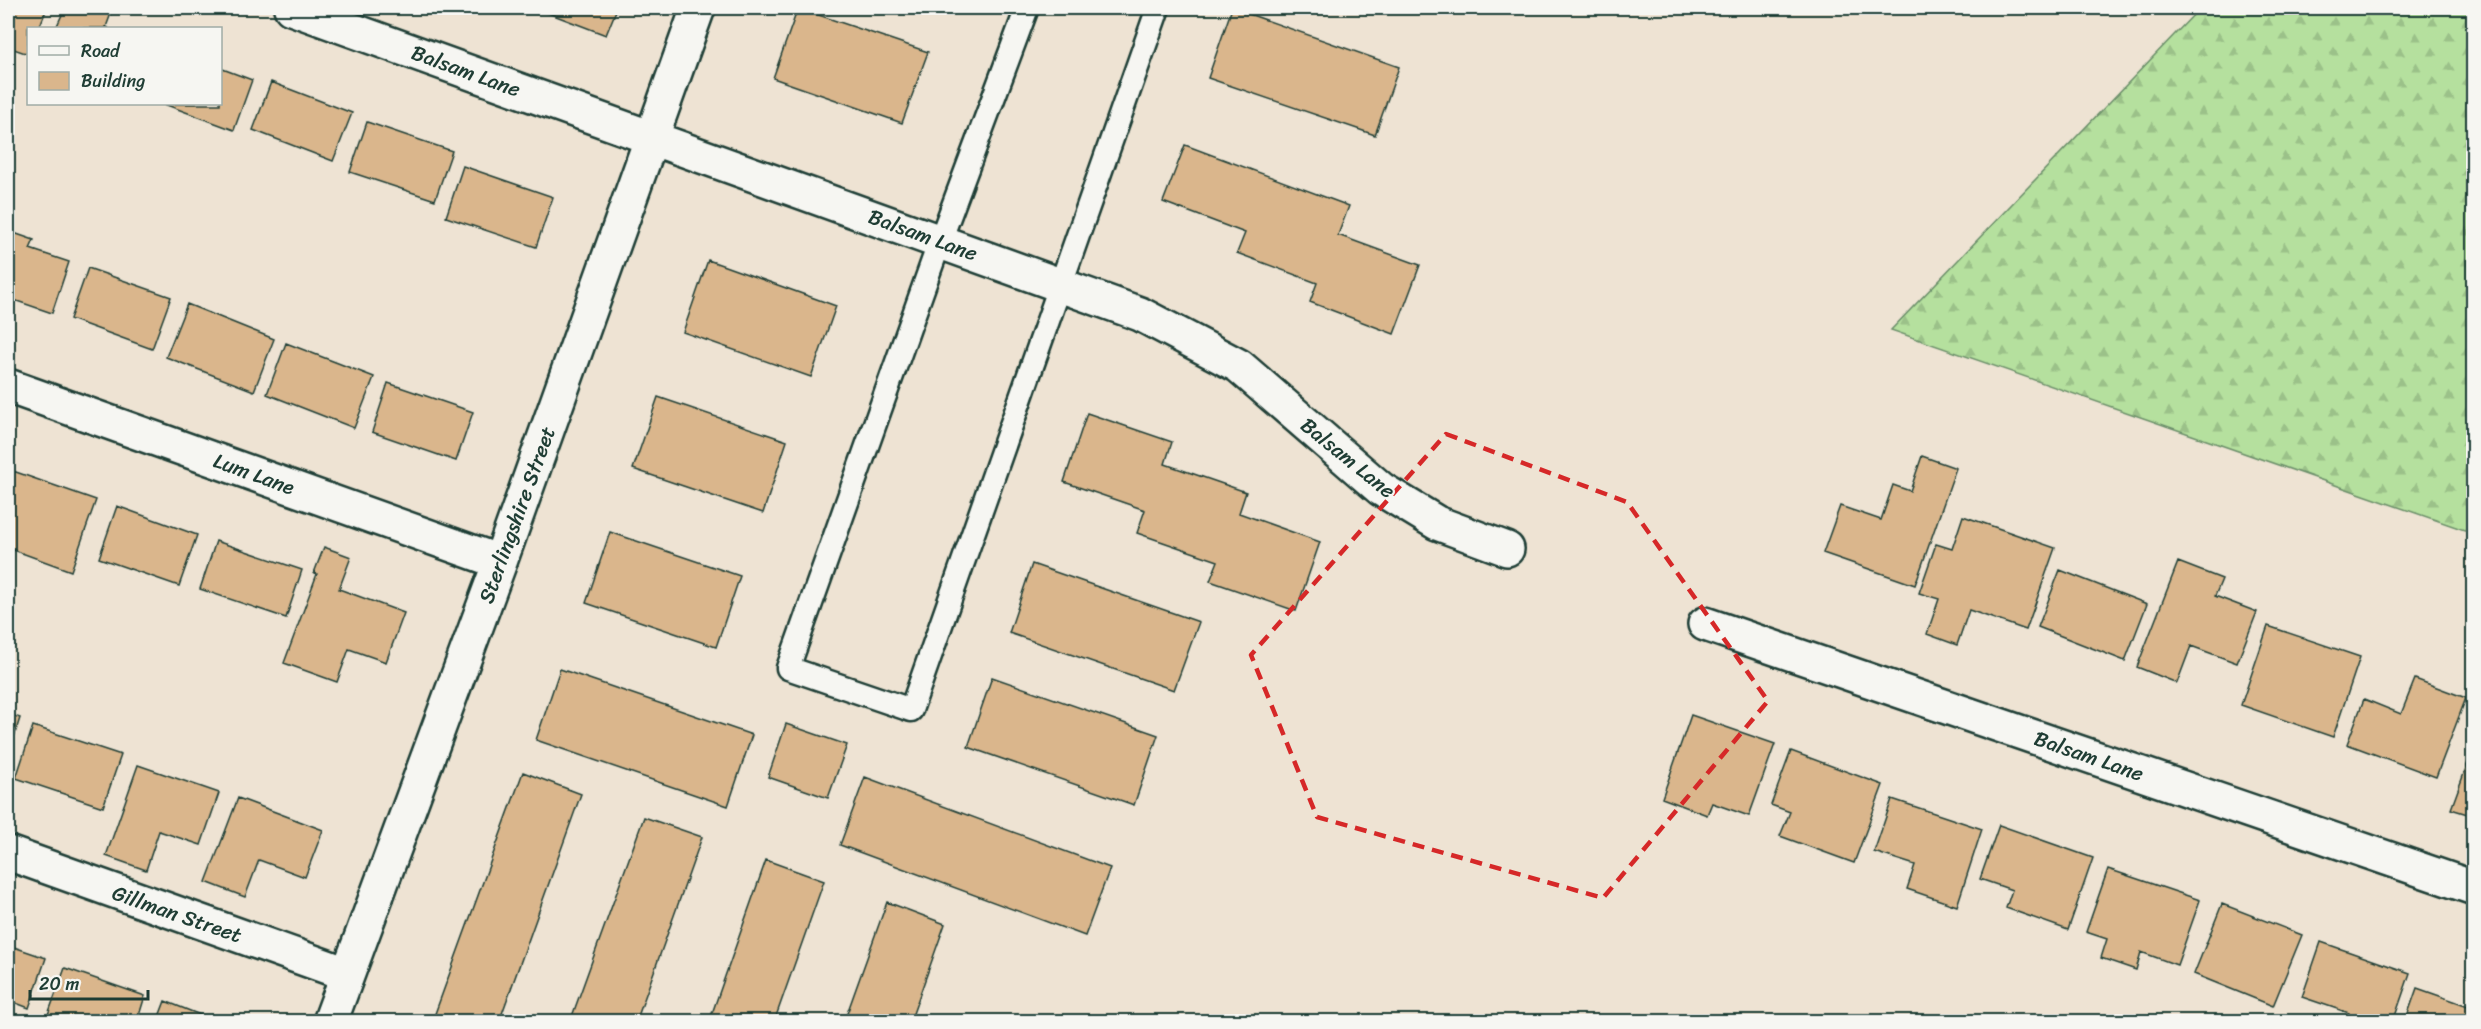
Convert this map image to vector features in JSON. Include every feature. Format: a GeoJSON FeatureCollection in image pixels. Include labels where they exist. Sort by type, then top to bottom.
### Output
{"type":"FeatureCollection","features":[{"type":"Feature","properties":{"kind":"street","name":"Balsam Lane"},"geometry":{"type":"LineString","coordinates":[[291,8],[1140,314],[1239,366],[1381,489],[1437,523],[1507,549]]}},
{"type":"Feature","properties":{"kind":"street","name":"Sterlingshire Street"},"geometry":{"type":"LineString","coordinates":[[330,1022],[500,562],[699,8]]}},
{"type":"Feature","properties":{"kind":"street","name":"Lum Lane"},"geometry":{"type":"LineString","coordinates":[[8,386],[500,562]]}},
{"type":"Feature","properties":{"kind":"street","name":"Balsam Lane"},"geometry":{"type":"LineString","coordinates":[[1705,624],[2474,888]]}},
{"type":"Feature","properties":{"kind":"street","name":"Gillman Street"},"geometry":{"type":"LineString","coordinates":[[8,854],[347,974]]}},
{"type":"Feature","properties":{"kind":"lane"},"geometry":{"type":"LineString","coordinates":[[1027,8],[940,241],[788,668],[911,710],[1158,8]]}},
{"type":"Feature","properties":{"kind":"highlighted area"},"geometry":{"type":"Polygon","coordinates":[[[1446,434],[1627,502],[1768,701],[1603,898],[1317,817],[1251,655],[1446,434]]]}},
{"type":"Feature","properties":{"kind":"green space"},"geometry":{"type":"Polygon","coordinates":[[[2200,8],[2473,8],[2473,533],[1891,330],[2200,8]]]}},
{"type":"Feature","properties":{"kind":"building"},"geometry":{"type":"Polygon","coordinates":[[[8,8],[47,8],[39,27],[27,27],[27,54],[8,47],[8,8]]]}},
{"type":"Feature","properties":{"kind":"building"},"geometry":{"type":"Polygon","coordinates":[[[65,8],[113,8],[106,27],[56,27],[65,8]]]}},
{"type":"Feature","properties":{"kind":"building"},"geometry":{"type":"Polygon","coordinates":[[[535,8],[617,8],[606,35],[535,8]]]}},
{"type":"Feature","properties":{"kind":"building"},"geometry":{"type":"Polygon","coordinates":[[[798,8],[928,52],[902,123],[773,78],[798,8]]]}},
{"type":"Feature","properties":{"kind":"building"},"geometry":{"type":"Polygon","coordinates":[[[1232,8],[1399,67],[1375,135],[1208,78],[1232,8]]]}},
{"type":"Feature","properties":{"kind":"building"},"geometry":{"type":"Polygon","coordinates":[[[222,69],[252,80],[234,130],[167,105],[222,105],[222,69]]]}},
{"type":"Feature","properties":{"kind":"building"},"geometry":{"type":"Polygon","coordinates":[[[271,82],[352,113],[333,161],[253,130],[271,82]]]}},
{"type":"Feature","properties":{"kind":"building"},"geometry":{"type":"Polygon","coordinates":[[[367,122],[452,151],[435,200],[350,172],[367,122]]]}},
{"type":"Feature","properties":{"kind":"building"},"geometry":{"type":"Polygon","coordinates":[[[1185,145],[1349,206],[1338,235],[1420,265],[1394,334],[1310,302],[1317,283],[1237,253],[1245,233],[1163,202],[1185,145]]]}},
{"type":"Feature","properties":{"kind":"building"},"geometry":{"type":"Polygon","coordinates":[[[463,166],[553,197],[536,247],[446,217],[463,166]]]}},
{"type":"Feature","properties":{"kind":"building"},"geometry":{"type":"Polygon","coordinates":[[[8,231],[34,240],[30,249],[69,262],[52,313],[8,298],[8,231]]]}},
{"type":"Feature","properties":{"kind":"building"},"geometry":{"type":"Polygon","coordinates":[[[708,260],[836,306],[811,377],[683,332],[708,260]]]}},
{"type":"Feature","properties":{"kind":"building"},"geometry":{"type":"Polygon","coordinates":[[[88,268],[171,297],[152,349],[70,319],[88,268]]]}},
{"type":"Feature","properties":{"kind":"building"},"geometry":{"type":"Polygon","coordinates":[[[187,304],[274,339],[254,391],[166,357],[187,304]]]}},
{"type":"Feature","properties":{"kind":"building"},"geometry":{"type":"Polygon","coordinates":[[[286,343],[374,377],[354,428],[267,394],[286,343]]]}},
{"type":"Feature","properties":{"kind":"building"},"geometry":{"type":"Polygon","coordinates":[[[388,383],[473,412],[456,461],[372,432],[388,383]]]}},
{"type":"Feature","properties":{"kind":"building"},"geometry":{"type":"Polygon","coordinates":[[[658,397],[787,441],[763,513],[633,469],[658,397]]]}},
{"type":"Feature","properties":{"kind":"building"},"geometry":{"type":"Polygon","coordinates":[[[1087,413],[1172,442],[1165,464],[1246,492],[1239,513],[1320,542],[1296,611],[1210,581],[1218,561],[1137,533],[1145,510],[1064,482],[1087,413]]]}},
{"type":"Feature","properties":{"kind":"building"},"geometry":{"type":"Polygon","coordinates":[[[1922,456],[1956,468],[1915,585],[1823,553],[1840,506],[1881,520],[1893,485],[1910,491],[1922,456]]]}},
{"type":"Feature","properties":{"kind":"building"},"geometry":{"type":"Polygon","coordinates":[[[13,471],[96,500],[71,571],[8,548],[8,488],[13,471]]]}},
{"type":"Feature","properties":{"kind":"building"},"geometry":{"type":"Polygon","coordinates":[[[117,506],[197,535],[179,586],[99,558],[117,506]]]}},
{"type":"Feature","properties":{"kind":"building"},"geometry":{"type":"Polygon","coordinates":[[[1963,516],[2055,548],[2026,630],[1969,610],[1957,645],[1927,634],[1939,599],[1919,593],[1936,544],[1952,549],[1963,516]]]}},
{"type":"Feature","properties":{"kind":"building"},"geometry":{"type":"Polygon","coordinates":[[[610,532],[740,576],[716,647],[586,603],[610,532]]]}},
{"type":"Feature","properties":{"kind":"building"},"geometry":{"type":"Polygon","coordinates":[[[216,541],[302,570],[286,618],[200,589],[216,541]]]}},
{"type":"Feature","properties":{"kind":"building"},"geometry":{"type":"Polygon","coordinates":[[[324,547],[351,557],[339,589],[404,613],[386,662],[349,649],[337,682],[284,663],[317,574],[314,573],[324,547]]]}},
{"type":"Feature","properties":{"kind":"building"},"geometry":{"type":"Polygon","coordinates":[[[2178,562],[2222,579],[2215,596],[2257,612],[2237,663],[2191,646],[2177,683],[2137,667],[2178,562]]]}},
{"type":"Feature","properties":{"kind":"building"},"geometry":{"type":"Polygon","coordinates":[[[1032,564],[1199,622],[1174,690],[1009,633],[1032,564]]]}},
{"type":"Feature","properties":{"kind":"building"},"geometry":{"type":"Polygon","coordinates":[[[2060,570],[2147,604],[2125,661],[2038,627],[2060,570]]]}},
{"type":"Feature","properties":{"kind":"building"},"geometry":{"type":"Polygon","coordinates":[[[2268,626],[2360,657],[2333,737],[2241,705],[2268,626]]]}},
{"type":"Feature","properties":{"kind":"building"},"geometry":{"type":"Polygon","coordinates":[[[560,669],[752,735],[728,806],[536,740],[560,669]]]}},
{"type":"Feature","properties":{"kind":"building"},"geometry":{"type":"Polygon","coordinates":[[[992,677],[1158,735],[1134,805],[968,747],[992,677]]]}},
{"type":"Feature","properties":{"kind":"building"},"geometry":{"type":"Polygon","coordinates":[[[2415,679],[2466,698],[2436,777],[2347,744],[2364,699],[2401,714],[2415,679]]]}},
{"type":"Feature","properties":{"kind":"building"},"geometry":{"type":"Polygon","coordinates":[[[8,714],[20,718],[8,756],[8,714]]]}},
{"type":"Feature","properties":{"kind":"building"},"geometry":{"type":"Polygon","coordinates":[[[1691,715],[1775,744],[1749,816],[1712,803],[1707,815],[1662,798],[1691,715]]]}},
{"type":"Feature","properties":{"kind":"building"},"geometry":{"type":"Polygon","coordinates":[[[786,724],[847,745],[828,798],[768,777],[786,724]]]}},
{"type":"Feature","properties":{"kind":"building"},"geometry":{"type":"Polygon","coordinates":[[[33,726],[121,755],[103,807],[16,778],[33,726]]]}},
{"type":"Feature","properties":{"kind":"building"},"geometry":{"type":"Polygon","coordinates":[[[2474,746],[2474,816],[2451,809],[2474,746]]]}},
{"type":"Feature","properties":{"kind":"building"},"geometry":{"type":"Polygon","coordinates":[[[1791,751],[1883,785],[1854,863],[1780,836],[1790,812],[1771,805],[1791,751]]]}},
{"type":"Feature","properties":{"kind":"building"},"geometry":{"type":"Polygon","coordinates":[[[138,765],[219,793],[201,845],[159,831],[146,870],[106,856],[138,765]]]}},
{"type":"Feature","properties":{"kind":"building"},"geometry":{"type":"Polygon","coordinates":[[[523,772],[581,794],[499,1022],[432,1022],[523,772]]]}},
{"type":"Feature","properties":{"kind":"building"},"geometry":{"type":"Polygon","coordinates":[[[865,777],[1110,868],[1085,936],[840,845],[865,777]]]}},
{"type":"Feature","properties":{"kind":"building"},"geometry":{"type":"Polygon","coordinates":[[[238,798],[323,830],[305,877],[259,860],[245,897],[206,882],[238,798]]]}},
{"type":"Feature","properties":{"kind":"building"},"geometry":{"type":"Polygon","coordinates":[[[1892,799],[1982,829],[1957,906],[1907,889],[1915,865],[1874,852],[1892,799]]]}},
{"type":"Feature","properties":{"kind":"building"},"geometry":{"type":"Polygon","coordinates":[[[644,817],[702,837],[636,1022],[570,1022],[644,817]]]}},
{"type":"Feature","properties":{"kind":"building"},"geometry":{"type":"Polygon","coordinates":[[[1999,825],[2093,858],[2068,930],[2006,908],[2012,890],[1980,879],[1999,825]]]}},
{"type":"Feature","properties":{"kind":"building"},"geometry":{"type":"Polygon","coordinates":[[[766,860],[824,881],[774,1022],[709,1022],[766,860]]]}},
{"type":"Feature","properties":{"kind":"building"},"geometry":{"type":"Polygon","coordinates":[[[2108,869],[2200,900],[2177,965],[2141,952],[2136,970],[2101,958],[2107,939],[2086,932],[2108,869]]]}},
{"type":"Feature","properties":{"kind":"building"},"geometry":{"type":"Polygon","coordinates":[[[887,902],[945,924],[910,1022],[844,1022],[887,902]]]}},
{"type":"Feature","properties":{"kind":"building"},"geometry":{"type":"Polygon","coordinates":[[[2222,904],[2302,935],[2273,1006],[2194,974],[2222,904]]]}},
{"type":"Feature","properties":{"kind":"building"},"geometry":{"type":"Polygon","coordinates":[[[2321,942],[2410,973],[2393,1022],[2346,1022],[2349,1013],[2302,997],[2321,942]]]}},
{"type":"Feature","properties":{"kind":"building"},"geometry":{"type":"Polygon","coordinates":[[[8,945],[46,958],[29,1008],[8,1000],[8,945]]]}},
{"type":"Feature","properties":{"kind":"building"},"geometry":{"type":"Polygon","coordinates":[[[65,968],[145,996],[137,1022],[46,1020],[65,968]]]}},
{"type":"Feature","properties":{"kind":"building"},"geometry":{"type":"Polygon","coordinates":[[[2417,988],[2474,1008],[2474,1022],[2405,1022],[2417,988]]]}},
{"type":"Feature","properties":{"kind":"building"},"geometry":{"type":"Polygon","coordinates":[[[165,1001],[218,1022],[157,1022],[165,1001]]]}}]}
